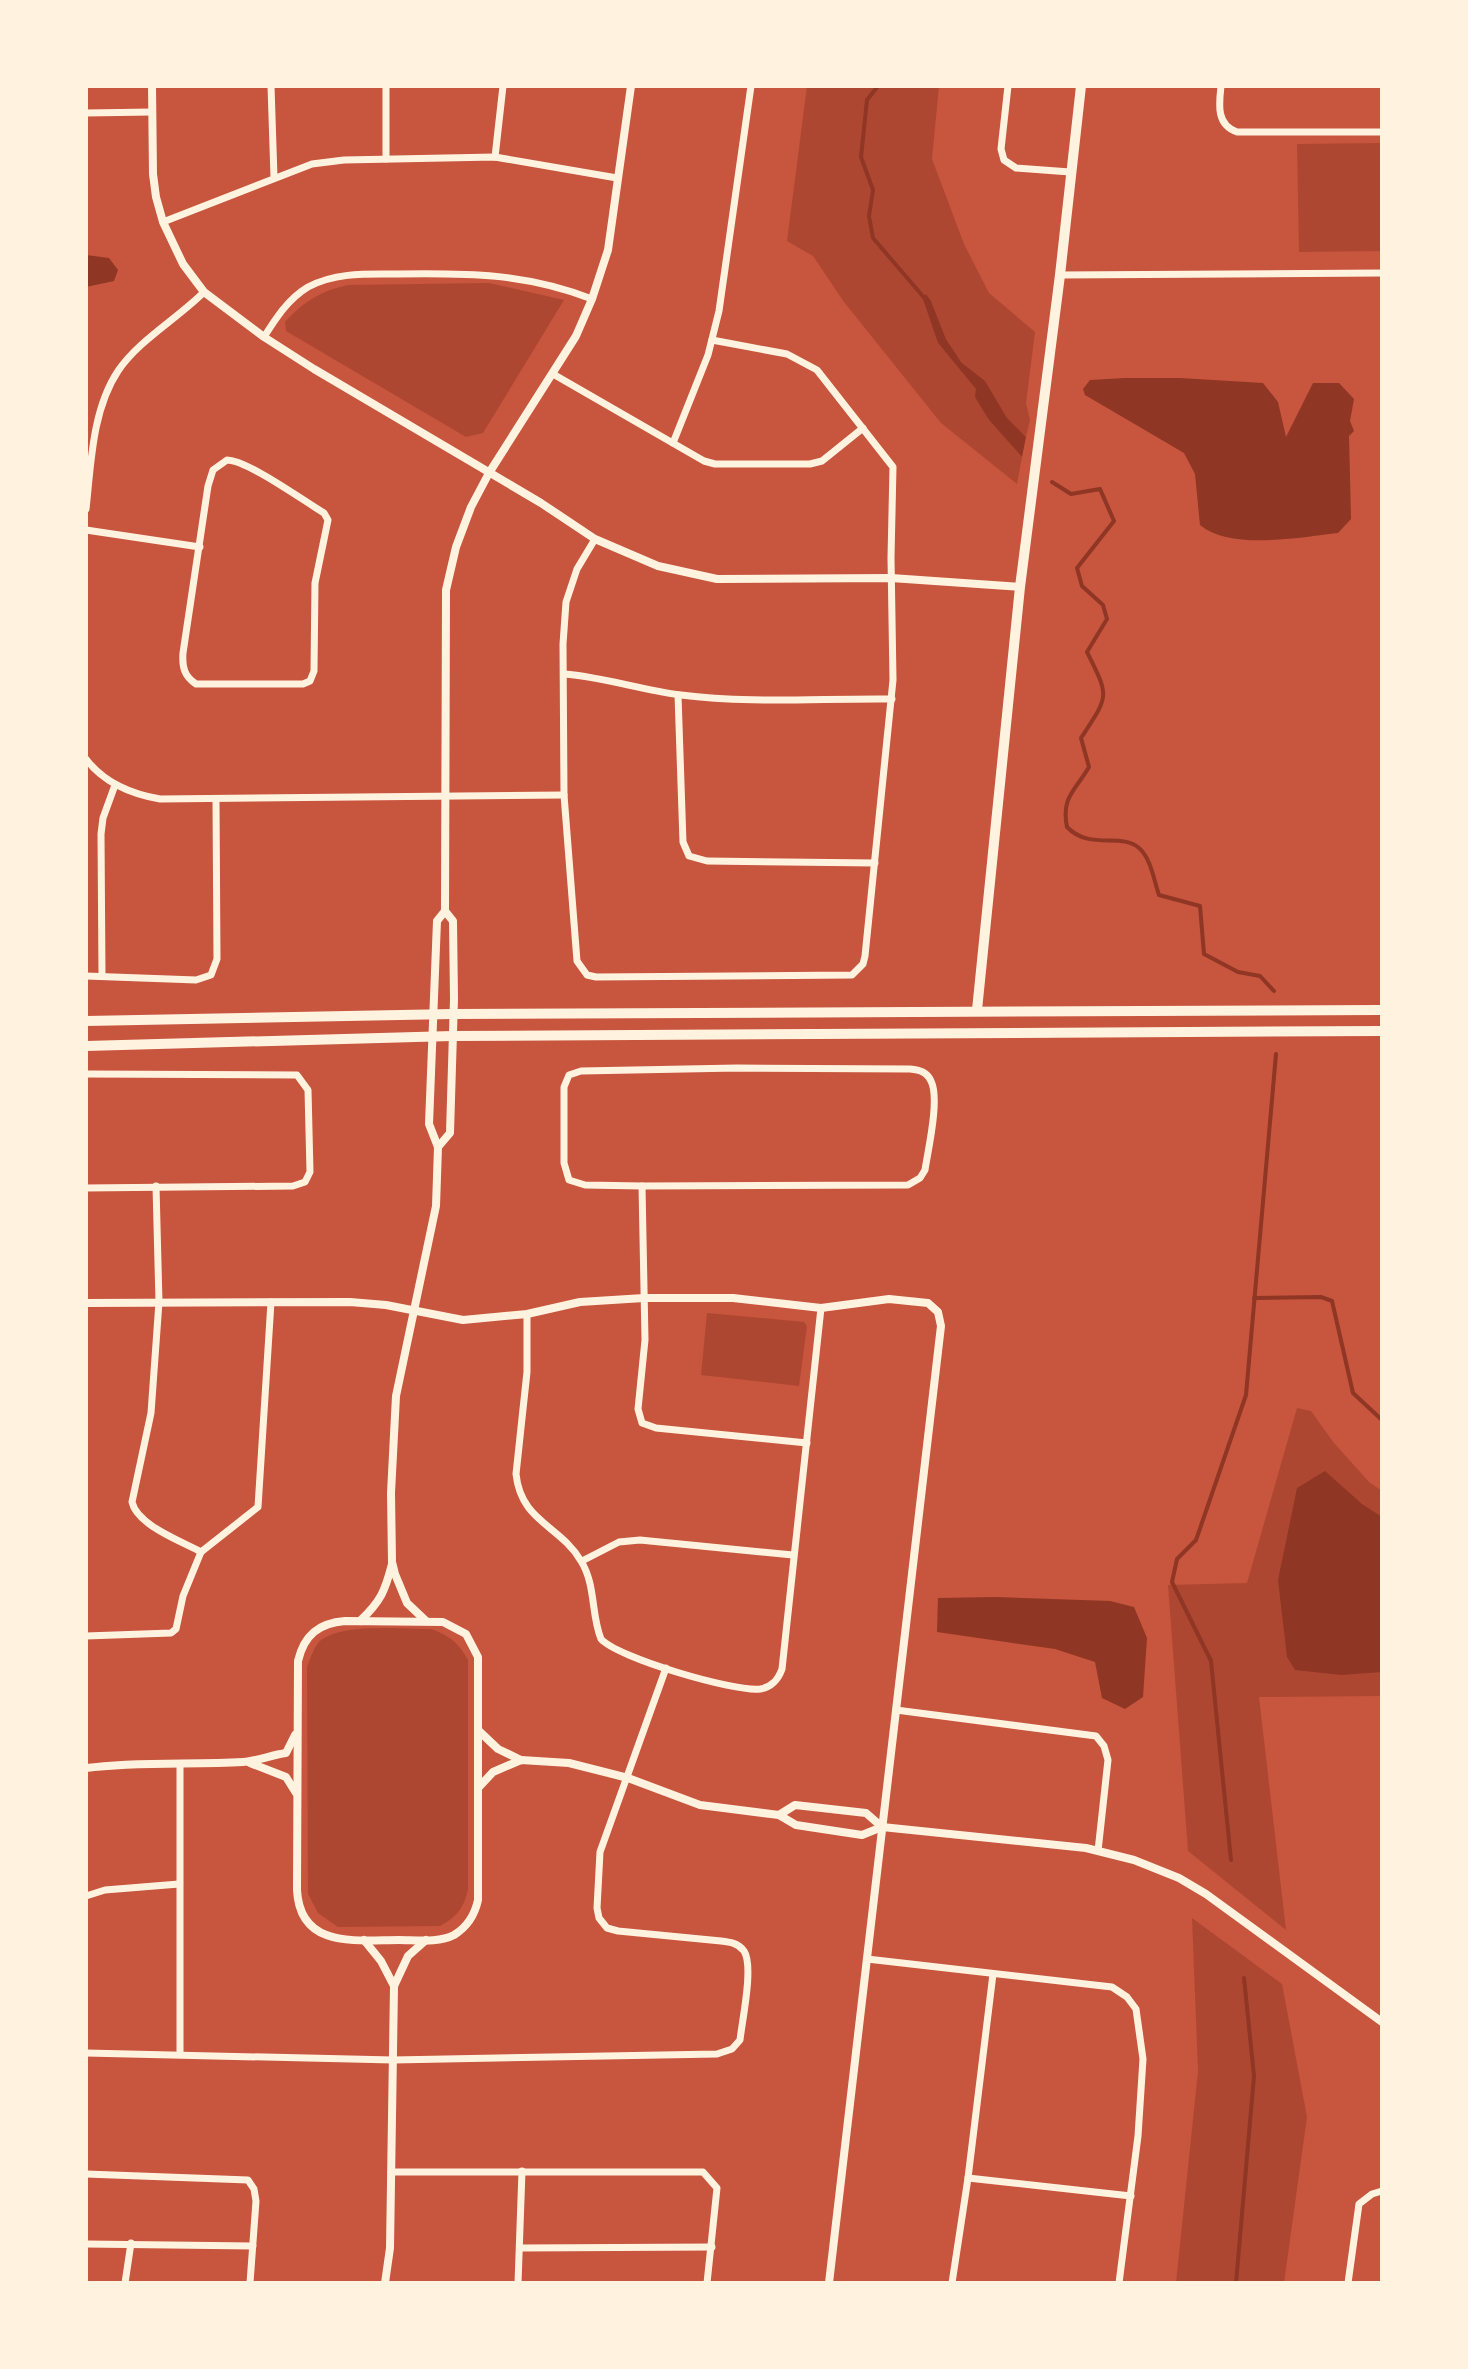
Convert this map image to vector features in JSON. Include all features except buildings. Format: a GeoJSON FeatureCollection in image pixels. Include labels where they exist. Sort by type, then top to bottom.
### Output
{"type":"FeatureCollection","features":[{"type":"Feature","properties":{"kind":"main road"},"geometry":{"type":"LineString","coordinates":[[977,1010],[1020,587],[1081,86]]}},
{"type":"Feature","properties":{"kind":"main road"},"geometry":{"type":"LineString","coordinates":[[86,1021],[433,1014],[1382,1010]]}},
{"type":"Feature","properties":{"kind":"main road"},"geometry":{"type":"LineString","coordinates":[[86,1046],[452,1036],[1382,1031]]}},
{"type":"Feature","properties":{"kind":"street"},"geometry":{"type":"LineString","coordinates":[[152,86],[153,174],[163,222],[183,264],[204,292],[264,337],[541,503],[595,539],[658,566],[717,579],[891,578],[1020,587]]}},
{"type":"Feature","properties":{"kind":"street"},"geometry":{"type":"LineString","coordinates":[[271,86],[274,177]]}},
{"type":"Feature","properties":{"kind":"street"},"geometry":{"type":"LineString","coordinates":[[386,86],[386,159]]}},
{"type":"Feature","properties":{"kind":"street"},"geometry":{"type":"LineString","coordinates":[[495,157],[503,86]]}},
{"type":"Feature","properties":{"kind":"street"},"geometry":{"type":"LineString","coordinates":[[438,1147],[450,1133],[453,1014],[453,921],[445,911],[446,590],[456,547],[471,507],[489,473],[576,336],[592,299],[608,250],[631,86]]}},
{"type":"Feature","properties":{"kind":"street"},"geometry":{"type":"LineString","coordinates":[[673,443],[712,340],[722,292],[751,86]]}},
{"type":"Feature","properties":{"kind":"street"},"geometry":{"type":"LineString","coordinates":[[1008,86],[1001,149],[1004,160],[1016,168],[1070,172]]}},
{"type":"Feature","properties":{"kind":"street"},"geometry":{"type":"LineString","coordinates":[[1221,86],[1220,115],[1229,129],[1237,132],[1382,132]]}},
{"type":"Feature","properties":{"kind":"street"},"geometry":{"type":"LineString","coordinates":[[86,113],[152,112]]}},
{"type":"Feature","properties":{"kind":"street"},"geometry":{"type":"LineString","coordinates":[[163,222],[312,164],[495,157],[617,178]]}},
{"type":"Feature","properties":{"kind":"street"},"geometry":{"type":"LineString","coordinates":[[264,337],[276,317],[300,293],[321,281],[353,275],[482,273],[541,282],[592,299]]}},
{"type":"Feature","properties":{"kind":"street"},"geometry":{"type":"LineString","coordinates":[[1060,275],[1382,273]]}},
{"type":"Feature","properties":{"kind":"street"},"geometry":{"type":"LineString","coordinates":[[86,509],[99,417],[110,384],[136,350],[204,292]]}},
{"type":"Feature","properties":{"kind":"street"},"geometry":{"type":"LineString","coordinates":[[595,539],[577,569],[566,602],[564,795],[577,961],[587,975],[596,977],[852,975],[863,964],[865,956],[892,699],[893,467],[817,370],[787,354],[712,340]]}},
{"type":"Feature","properties":{"kind":"street"},"geometry":{"type":"LineString","coordinates":[[553,374],[704,461],[715,464],[810,464],[822,461],[863,428]]}},
{"type":"Feature","properties":{"kind":"street"},"geometry":{"type":"LineString","coordinates":[[227,460],[247,467],[324,513],[329,526],[315,583],[314,671],[310,681],[296,684],[207,685],[188,679],[184,671],[183,653],[200,547],[208,486],[213,470],[227,460]]}},
{"type":"Feature","properties":{"kind":"street"},"geometry":{"type":"LineString","coordinates":[[86,530],[200,547]]}},
{"type":"Feature","properties":{"kind":"street"},"geometry":{"type":"LineString","coordinates":[[564,674],[595,676],[678,695],[719,699],[892,699]]}},
{"type":"Feature","properties":{"kind":"street"},"geometry":{"type":"LineString","coordinates":[[678,695],[683,842],[689,856],[707,861],[875,863]]}},
{"type":"Feature","properties":{"kind":"street"},"geometry":{"type":"LineString","coordinates":[[86,759],[115,785],[142,796],[160,799],[564,795]]}},
{"type":"Feature","properties":{"kind":"street"},"geometry":{"type":"LineString","coordinates":[[102,976],[101,834],[103,818],[115,785]]}},
{"type":"Feature","properties":{"kind":"street"},"geometry":{"type":"LineString","coordinates":[[86,976],[196,980],[204,979],[216,968],[216,800]]}},
{"type":"Feature","properties":{"kind":"street"},"geometry":{"type":"LineString","coordinates":[[360,1621],[374,1609],[383,1595],[392,1562],[395,1410],[436,1206],[438,1147],[429,1124],[431,1037],[437,921],[445,911]]}},
{"type":"Feature","properties":{"kind":"street"},"geometry":{"type":"LineString","coordinates":[[737,1068],[910,1069],[925,1073],[933,1086],[935,1094],[925,1170],[920,1178],[908,1185],[642,1186],[585,1185],[569,1180],[564,1163],[564,1087],[573,1072],[737,1068]]}},
{"type":"Feature","properties":{"kind":"street"},"geometry":{"type":"LineString","coordinates":[[86,1074],[297,1075],[307,1084],[310,1172],[305,1182],[293,1186],[86,1188]]}},
{"type":"Feature","properties":{"kind":"street"},"geometry":{"type":"LineString","coordinates":[[156,1186],[159,1302],[151,1413],[132,1502],[133,1510],[142,1520],[201,1552]]}},
{"type":"Feature","properties":{"kind":"street"},"geometry":{"type":"LineString","coordinates":[[642,1186],[645,1340],[638,1409],[642,1423],[656,1428],[807,1443]]}},
{"type":"Feature","properties":{"kind":"street"},"geometry":{"type":"LineString","coordinates":[[86,1303],[350,1302],[386,1305],[463,1320],[527,1314],[580,1302],[644,1298],[733,1298],[821,1308],[889,1299],[924,1301],[935,1308],[941,1326],[829,2283]]}},
{"type":"Feature","properties":{"kind":"street"},"geometry":{"type":"LineString","coordinates":[[86,1636],[171,1633],[176,1629],[183,1596],[201,1552],[258,1507],[271,1302]]}},
{"type":"Feature","properties":{"kind":"street"},"geometry":{"type":"LineString","coordinates":[[527,1314],[528,1359],[517,1486],[529,1510],[582,1561],[594,1599],[601,1639],[612,1648],[666,1668],[718,1684],[749,1688],[771,1685],[782,1669],[821,1308]]}},
{"type":"Feature","properties":{"kind":"street"},"geometry":{"type":"LineString","coordinates":[[582,1561],[619,1542],[640,1540],[793,1555]]}},
{"type":"Feature","properties":{"kind":"street"},"geometry":{"type":"LineString","coordinates":[[392,1562],[406,1601],[427,1621]]}},
{"type":"Feature","properties":{"kind":"street"},"geometry":{"type":"LineString","coordinates":[[427,1621],[443,1622],[459,1629],[475,1649],[479,1665],[479,1889],[476,1910],[457,1933],[447,1938],[335,1938],[310,1925],[299,1910],[298,1661],[310,1634],[326,1624],[427,1621]]}},
{"type":"Feature","properties":{"kind":"street"},"geometry":{"type":"LineString","coordinates":[[86,2053],[393,2060],[717,2054],[737,2046],[748,1968],[743,1949],[721,1941],[618,1931],[607,1928],[599,1918],[600,1852],[666,1668]]}},
{"type":"Feature","properties":{"kind":"street"},"geometry":{"type":"LineString","coordinates":[[896,1710],[1096,1736],[1104,1746],[1108,1760],[1098,1851]]}},
{"type":"Feature","properties":{"kind":"street"},"geometry":{"type":"LineString","coordinates":[[86,1768],[129,1763],[245,1762],[286,1753],[297,1730]]}},
{"type":"Feature","properties":{"kind":"street"},"geometry":{"type":"LineString","coordinates":[[479,1731],[498,1749],[521,1760],[569,1763],[628,1778],[700,1805],[779,1815],[796,1825],[862,1835],[882,1827],[1086,1848],[1134,1860],[1179,1878],[1206,1894],[1382,2022]]}},
{"type":"Feature","properties":{"kind":"street"},"geometry":{"type":"LineString","coordinates":[[479,1787],[493,1772],[521,1760]]}},
{"type":"Feature","properties":{"kind":"street"},"geometry":{"type":"LineString","coordinates":[[245,1762],[286,1777],[297,1794]]}},
{"type":"Feature","properties":{"kind":"street"},"geometry":{"type":"LineString","coordinates":[[180,1764],[180,2053]]}},
{"type":"Feature","properties":{"kind":"street"},"geometry":{"type":"LineString","coordinates":[[779,1815],[795,1805],[866,1813],[882,1827]]}},
{"type":"Feature","properties":{"kind":"street"},"geometry":{"type":"LineString","coordinates":[[86,1896],[105,1890],[179,1884]]}},
{"type":"Feature","properties":{"kind":"street"},"geometry":{"type":"LineString","coordinates":[[363,1939],[381,1961],[394,1986]]}},
{"type":"Feature","properties":{"kind":"street"},"geometry":{"type":"LineString","coordinates":[[385,2283],[390,2248],[394,1986],[408,1956],[427,1940]]}},
{"type":"Feature","properties":{"kind":"street"},"geometry":{"type":"LineString","coordinates":[[867,1959],[1112,1987],[1127,1997],[1136,2009],[1143,2059],[1131,2196],[1119,2283]]}},
{"type":"Feature","properties":{"kind":"street"},"geometry":{"type":"LineString","coordinates":[[952,2283],[993,1974]]}},
{"type":"Feature","properties":{"kind":"street"},"geometry":{"type":"LineString","coordinates":[[518,2283],[522,2171]]}},
{"type":"Feature","properties":{"kind":"street"},"geometry":{"type":"LineString","coordinates":[[391,2172],[703,2172],[717,2188],[707,2283]]}},
{"type":"Feature","properties":{"kind":"street"},"geometry":{"type":"LineString","coordinates":[[86,2174],[248,2180],[254,2189],[256,2201],[250,2283]]}},
{"type":"Feature","properties":{"kind":"street"},"geometry":{"type":"LineString","coordinates":[[968,2178],[1131,2196]]}},
{"type":"Feature","properties":{"kind":"street"},"geometry":{"type":"LineString","coordinates":[[1348,2283],[1359,2204],[1382,2191]]}},
{"type":"Feature","properties":{"kind":"street"},"geometry":{"type":"LineString","coordinates":[[125,2283],[131,2243]]}},
{"type":"Feature","properties":{"kind":"street"},"geometry":{"type":"LineString","coordinates":[[86,2244],[253,2246]]}},
{"type":"Feature","properties":{"kind":"street"},"geometry":{"type":"LineString","coordinates":[[521,2248],[712,2247]]}},
{"type":"Feature","properties":{"kind":"shaded area"},"geometry":{"type":"Polygon","coordinates":[[[807,86],[939,86],[932,159],[964,244],[989,293],[1035,332],[1026,403],[1030,420],[1026,437],[1007,419],[985,382],[963,364],[946,339],[931,301],[938,343],[977,389],[989,420],[1022,457],[1017,484],[941,423],[844,302],[813,256],[787,241],[807,86]]]}},
{"type":"Feature","properties":{"kind":"shaded area"},"geometry":{"type":"Polygon","coordinates":[[[1382,143],[1382,251],[1299,252],[1297,144],[1382,143]]]}},
{"type":"Feature","properties":{"kind":"shaded area"},"geometry":{"type":"Polygon","coordinates":[[[86,255],[109,258],[118,270],[114,281],[86,287],[86,255]]]}},
{"type":"Feature","properties":{"kind":"shaded area"},"geometry":{"type":"Polygon","coordinates":[[[489,283],[564,300],[483,433],[466,437],[286,331],[285,322],[299,308],[329,290],[348,285],[489,283]]]}},
{"type":"Feature","properties":{"kind":"shaded area"},"geometry":{"type":"Polygon","coordinates":[[[926,294],[946,339],[962,363],[985,381],[1007,418],[1026,437],[1022,457],[989,420],[975,397],[976,389],[938,343],[923,299],[926,294]]]}},
{"type":"Feature","properties":{"kind":"shaded area"},"geometry":{"type":"Polygon","coordinates":[[[1125,378],[1263,383],[1278,402],[1286,437],[1313,383],[1339,383],[1354,399],[1350,421],[1354,431],[1349,436],[1351,519],[1338,533],[1266,540],[1229,538],[1200,525],[1195,474],[1184,453],[1085,395],[1083,389],[1090,380],[1125,378]]]}},
{"type":"Feature","properties":{"kind":"shaded area"},"geometry":{"type":"Polygon","coordinates":[[[707,1313],[804,1322],[807,1326],[799,1386],[701,1375],[707,1313]]]}},
{"type":"Feature","properties":{"kind":"shaded area"},"geometry":{"type":"Polygon","coordinates":[[[1297,1408],[1311,1411],[1334,1443],[1369,1482],[1382,1491],[1382,1696],[1259,1697],[1286,1930],[1188,1851],[1168,1585],[1247,1583],[1297,1408]]]}},
{"type":"Feature","properties":{"kind":"shaded area"},"geometry":{"type":"Polygon","coordinates":[[[1325,1471],[1362,1504],[1382,1517],[1382,1672],[1341,1675],[1295,1670],[1287,1657],[1278,1580],[1297,1488],[1325,1471]]]}},
{"type":"Feature","properties":{"kind":"shaded area"},"geometry":{"type":"Polygon","coordinates":[[[938,1598],[1110,1601],[1134,1607],[1147,1638],[1143,1697],[1125,1709],[1102,1698],[1095,1662],[1055,1649],[937,1632],[938,1598]]]}},
{"type":"Feature","properties":{"kind":"shaded area"},"geometry":{"type":"Polygon","coordinates":[[[371,1628],[431,1629],[453,1640],[468,1660],[466,1896],[459,1911],[440,1926],[338,1927],[318,1913],[308,1894],[307,1667],[318,1643],[340,1632],[371,1628]]]}},
{"type":"Feature","properties":{"kind":"shaded area"},"geometry":{"type":"Polygon","coordinates":[[[1192,1918],[1282,1984],[1307,2117],[1284,2283],[1176,2283],[1198,2071],[1192,1918]]]}},
{"type":"Feature","properties":{"kind":"waterway"},"geometry":{"type":"LineString","coordinates":[[878,86],[867,100],[861,157],[873,190],[869,216],[873,238],[927,301]]}},
{"type":"Feature","properties":{"kind":"waterway"},"geometry":{"type":"LineString","coordinates":[[1052,482],[1071,494],[1100,489],[1114,521],[1077,568],[1082,586],[1103,605],[1107,619],[1087,652],[1100,679],[1103,696],[1097,713],[1081,738],[1089,767],[1068,801],[1067,827],[1085,838],[1123,841],[1139,848],[1149,864],[1159,895],[1200,906],[1204,954],[1238,972],[1260,976],[1274,991]]}},
{"type":"Feature","properties":{"kind":"waterway"},"geometry":{"type":"LineString","coordinates":[[1231,1860],[1211,1661],[1172,1582],[1177,1559],[1196,1540],[1246,1395],[1276,1054]]}},
{"type":"Feature","properties":{"kind":"waterway"},"geometry":{"type":"LineString","coordinates":[[1254,1298],[1321,1297],[1332,1301],[1353,1393],[1382,1420]]}},
{"type":"Feature","properties":{"kind":"waterway"},"geometry":{"type":"LineString","coordinates":[[1236,2283],[1254,2076],[1244,1978]]}}]}
